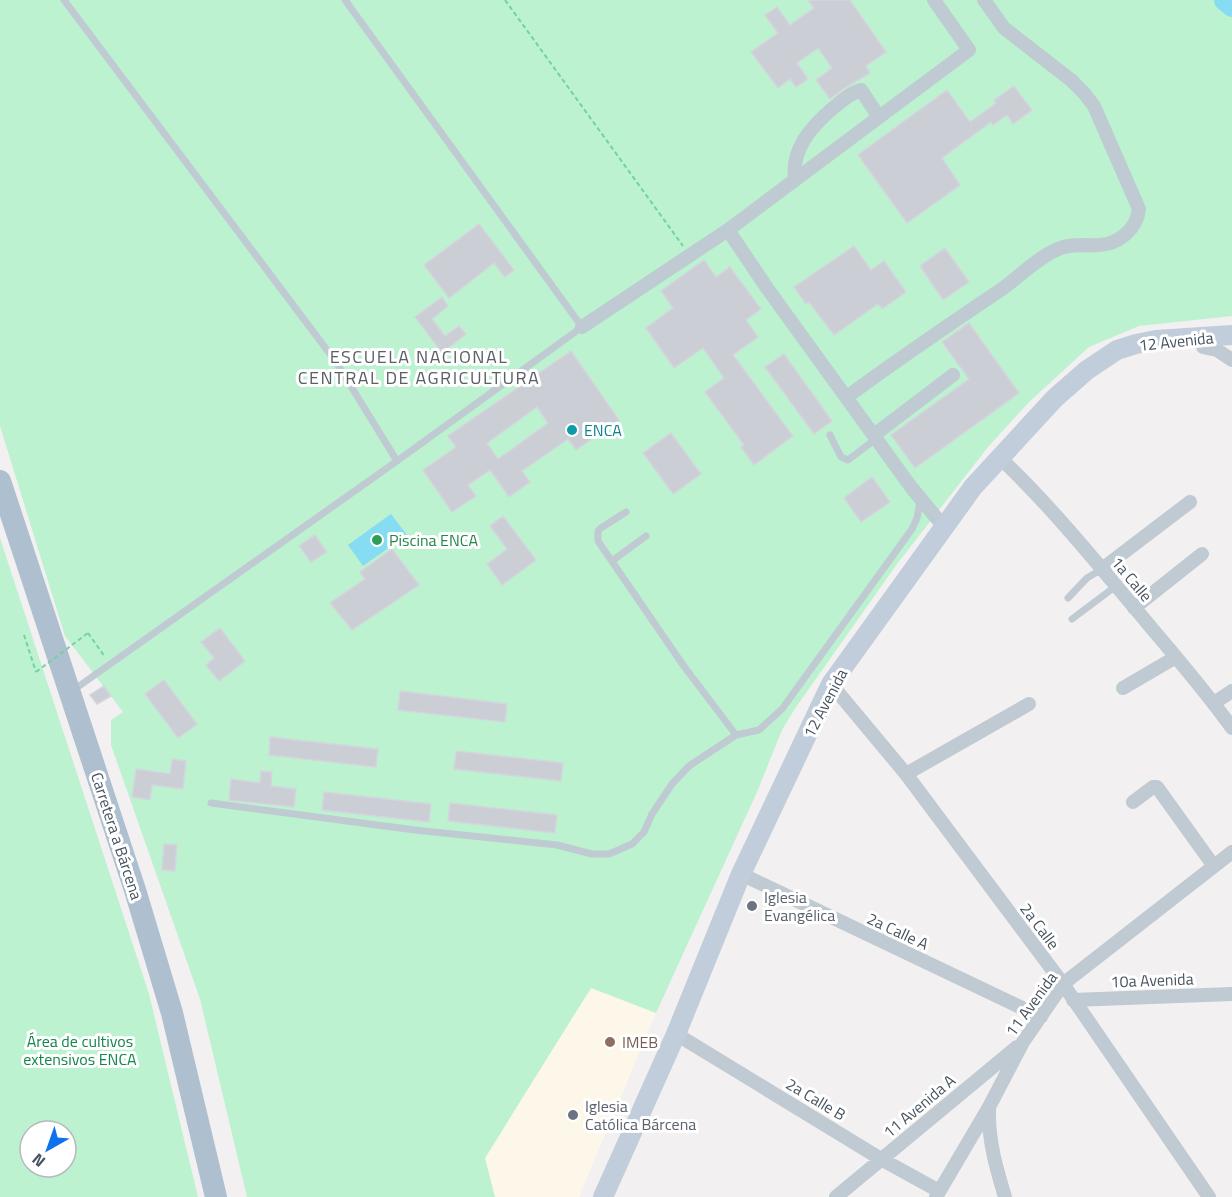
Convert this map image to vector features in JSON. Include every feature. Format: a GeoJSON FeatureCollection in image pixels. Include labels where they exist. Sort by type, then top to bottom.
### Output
{"type":"FeatureCollection","features":[{"type":"Feature","properties":{"kind":"main road","name":"12 Avenida"},"geometry":{"type":"LineString","coordinates":[[603,1197],[676,1034],[741,874],[831,684],[973,487],[1055,398],[1087,370],[1118,350],[1156,340],[1232,335]]}},
{"type":"Feature","properties":{"kind":"main road","name":"Carretera a Bárcena"},"geometry":{"type":"LineString","coordinates":[[0,480],[135,890],[172,1013],[216,1197]]}},
{"type":"Feature","properties":{"kind":"street"},"geometry":{"type":"LineString","coordinates":[[582,327],[728,230],[969,50],[934,0]]}},
{"type":"Feature","properties":{"kind":"street"},"geometry":{"type":"LineString","coordinates":[[848,397],[1051,253],[1065,246],[1101,246],[1110,243],[1129,232],[1138,218],[1139,209],[1094,106],[1071,80],[1004,28],[984,0]]}},
{"type":"Feature","properties":{"kind":"street"},"geometry":{"type":"LineString","coordinates":[[795,180],[794,169],[797,154],[804,138],[819,120],[846,97],[861,90],[879,117]]}},
{"type":"Feature","properties":{"kind":"street"},"geometry":{"type":"LineString","coordinates":[[728,230],[767,288],[920,499],[944,527]]}},
{"type":"Feature","properties":{"kind":"street"},"geometry":{"type":"LineString","coordinates":[[1202,337],[1203,347],[1217,350],[1232,360]]}},
{"type":"Feature","properties":{"kind":"street"},"geometry":{"type":"LineString","coordinates":[[876,437],[953,375]]}},
{"type":"Feature","properties":{"kind":"street","name":"1a Calle"},"geometry":{"type":"LineString","coordinates":[[999,458],[1021,478],[1102,568],[1232,728]]}},
{"type":"Feature","properties":{"kind":"street"},"geometry":{"type":"LineString","coordinates":[[1102,568],[1190,502]]}},
{"type":"Feature","properties":{"kind":"street"},"geometry":{"type":"LineString","coordinates":[[1134,608],[1202,554]]}},
{"type":"Feature","properties":{"kind":"street"},"geometry":{"type":"LineString","coordinates":[[1123,688],[1176,657]]}},
{"type":"Feature","properties":{"kind":"street","name":"2a Calle"},"geometry":{"type":"LineString","coordinates":[[831,684],[906,774],[1063,984],[1209,1197]]}},
{"type":"Feature","properties":{"kind":"street"},"geometry":{"type":"LineString","coordinates":[[1214,703],[1232,691]]}},
{"type":"Feature","properties":{"kind":"street"},"geometry":{"type":"LineString","coordinates":[[906,774],[1029,704]]}},
{"type":"Feature","properties":{"kind":"street"},"geometry":{"type":"LineString","coordinates":[[1132,802],[1156,787],[1214,865]]}},
{"type":"Feature","properties":{"kind":"street","name":"11 Avenida"},"geometry":{"type":"LineString","coordinates":[[937,1194],[1023,1042],[1063,984],[1232,852]]}},
{"type":"Feature","properties":{"kind":"street","name":"2a Calle A"},"geometry":{"type":"LineString","coordinates":[[741,874],[1041,1017]]}},
{"type":"Feature","properties":{"kind":"street","name":"10a Avenida"},"geometry":{"type":"LineString","coordinates":[[1073,1000],[1232,994]]}},
{"type":"Feature","properties":{"kind":"street","name":"2a Calle B"},"geometry":{"type":"LineString","coordinates":[[676,1034],[937,1194]]}},
{"type":"Feature","properties":{"kind":"street","name":"11 Avenida A"},"geometry":{"type":"LineString","coordinates":[[836,1197],[1023,1042]]}},
{"type":"Feature","properties":{"kind":"street"},"geometry":{"type":"LineString","coordinates":[[988,1107],[988,1130],[992,1152],[1005,1197]]}},
{"type":"Feature","properties":{"kind":"lane"},"geometry":{"type":"LineString","coordinates":[[64,0],[336,362],[398,461]]}},
{"type":"Feature","properties":{"kind":"lane"},"geometry":{"type":"LineString","coordinates":[[70,693],[398,461],[582,327],[345,0]]}},
{"type":"Feature","properties":{"kind":"lane"},"geometry":{"type":"LineString","coordinates":[[830,435],[841,457],[848,460],[876,437]]}},
{"type":"Feature","properties":{"kind":"lane"},"geometry":{"type":"LineString","coordinates":[[211,803],[557,845],[592,854],[609,854],[632,844],[644,832],[652,814],[672,784],[689,765],[736,735],[759,730],[782,709],[912,529],[917,518],[920,499]]}},
{"type":"Feature","properties":{"kind":"lane"},"geometry":{"type":"LineString","coordinates":[[626,512],[598,531],[598,541],[683,665],[736,735]]}},
{"type":"Feature","properties":{"kind":"lane"},"geometry":{"type":"LineString","coordinates":[[612,561],[646,536]]}},
{"type":"Feature","properties":{"kind":"lane"},"geometry":{"type":"LineString","coordinates":[[1068,598],[1087,578],[1102,568]]}},
{"type":"Feature","properties":{"kind":"lane"},"geometry":{"type":"LineString","coordinates":[[1072,619],[1116,586]]}},
{"type":"Feature","properties":{"kind":"path"},"geometry":{"type":"LineString","coordinates":[[505,0],[690,255]]}},
{"type":"Feature","properties":{"kind":"path"},"geometry":{"type":"LineString","coordinates":[[24,635],[36,672],[88,633],[110,665]]}},
{"type":"Feature","properties":{"kind":"shaded area"},"geometry":{"type":"Polygon","coordinates":[[[592,988],[656,1013],[579,1197],[495,1197],[485,1159],[592,988]]]}},
{"type":"Feature","properties":{"kind":"green space"},"geometry":{"type":"Polygon","coordinates":[[[0,0],[1232,0],[1232,316],[1139,326],[1089,347],[1029,402],[988,447],[897,564],[782,730],[757,792],[656,1013],[591,988],[485,1158],[495,1197],[247,1197],[200,999],[111,745],[111,720],[123,712],[65,636],[0,426],[0,0]]]}},
{"type":"Feature","properties":{"kind":"green space","name":"Área de cultivos extensivos ENCA"},"geometry":{"type":"Polygon","coordinates":[[[0,538],[149,994],[198,1197],[0,1197],[0,538]]]}},
{"type":"Feature","properties":{"kind":"water","name":"Piscina ENCA"},"geometry":{"type":"Polygon","coordinates":[[[391,514],[407,535],[363,566],[348,545],[391,514]]]}},
{"type":"Feature","properties":{"kind":"building"},"geometry":{"type":"Polygon","coordinates":[[[808,0],[850,0],[886,52],[866,66],[870,73],[830,99],[816,80],[832,68],[818,48],[797,63],[808,79],[796,87],[790,79],[778,88],[751,52],[778,33],[765,15],[777,7],[790,25],[814,8],[808,0]]]}},
{"type":"Feature","properties":{"kind":"building"},"geometry":{"type":"Polygon","coordinates":[[[1014,86],[1032,110],[1013,124],[1007,115],[993,125],[991,122],[942,158],[960,185],[907,223],[858,155],[947,90],[970,122],[996,103],[994,100],[1014,86]]]}},
{"type":"Feature","properties":{"kind":"building"},"geometry":{"type":"Polygon","coordinates":[[[479,224],[514,270],[505,277],[494,263],[449,298],[424,265],[479,224]]]}},
{"type":"Feature","properties":{"kind":"building"},"geometry":{"type":"Polygon","coordinates":[[[854,246],[871,270],[884,261],[906,292],[882,309],[878,304],[834,335],[809,302],[806,304],[794,287],[854,246]]]}},
{"type":"Feature","properties":{"kind":"building"},"geometry":{"type":"Polygon","coordinates":[[[945,248],[969,282],[943,300],[920,266],[945,248]]]}},
{"type":"Feature","properties":{"kind":"building"},"geometry":{"type":"Polygon","coordinates":[[[704,260],[716,277],[730,267],[761,309],[746,320],[758,337],[733,355],[793,436],[754,465],[741,447],[744,445],[705,392],[724,378],[703,348],[674,368],[646,328],[673,308],[661,291],[704,260]]]}},
{"type":"Feature","properties":{"kind":"building"},"geometry":{"type":"Polygon","coordinates":[[[442,297],[448,306],[432,319],[445,336],[459,326],[466,334],[442,353],[415,317],[442,297]]]}},
{"type":"Feature","properties":{"kind":"building"},"geometry":{"type":"Polygon","coordinates":[[[969,323],[1019,393],[915,468],[891,435],[969,379],[942,342],[969,323]]]}},
{"type":"Feature","properties":{"kind":"building","name":"ENCA"},"geometry":{"type":"Polygon","coordinates":[[[571,351],[619,420],[576,450],[568,439],[522,471],[530,482],[509,497],[490,470],[468,485],[476,496],[452,512],[423,470],[456,447],[448,436],[571,351]],[[537,407],[487,443],[498,459],[548,423],[537,407]]]}},
{"type":"Feature","properties":{"kind":"building"},"geometry":{"type":"Polygon","coordinates":[[[784,354],[832,421],[814,434],[765,367],[784,354]]]}},
{"type":"Feature","properties":{"kind":"building"},"geometry":{"type":"Polygon","coordinates":[[[671,433],[701,474],[673,494],[643,453],[671,433]]]}},
{"type":"Feature","properties":{"kind":"building"},"geometry":{"type":"Polygon","coordinates":[[[872,477],[890,502],[861,522],[844,498],[872,477]]]}},
{"type":"Feature","properties":{"kind":"building"},"geometry":{"type":"Polygon","coordinates":[[[503,516],[536,560],[502,585],[487,564],[507,549],[490,526],[503,516]]]}},
{"type":"Feature","properties":{"kind":"building"},"geometry":{"type":"Polygon","coordinates":[[[315,535],[327,552],[311,562],[299,546],[315,535]]]}},
{"type":"Feature","properties":{"kind":"building"},"geometry":{"type":"Polygon","coordinates":[[[392,549],[419,585],[352,630],[330,603],[365,579],[360,572],[392,549]]]}},
{"type":"Feature","properties":{"kind":"building"},"geometry":{"type":"Polygon","coordinates":[[[220,628],[245,661],[219,681],[206,665],[214,658],[201,642],[220,628]]]}},
{"type":"Feature","properties":{"kind":"building"},"geometry":{"type":"Polygon","coordinates":[[[164,680],[197,724],[178,738],[145,694],[164,680]]]}},
{"type":"Feature","properties":{"kind":"building"},"geometry":{"type":"Polygon","coordinates":[[[104,686],[111,696],[97,704],[90,695],[104,686]]]}},
{"type":"Feature","properties":{"kind":"building"},"geometry":{"type":"Polygon","coordinates":[[[400,691],[507,704],[505,722],[398,710],[400,691]]]}},
{"type":"Feature","properties":{"kind":"building"},"geometry":{"type":"Polygon","coordinates":[[[270,737],[378,749],[376,767],[269,755],[270,737]]]}},
{"type":"Feature","properties":{"kind":"building"},"geometry":{"type":"Polygon","coordinates":[[[456,751],[563,763],[561,781],[454,769],[456,751]]]}},
{"type":"Feature","properties":{"kind":"building"},"geometry":{"type":"Polygon","coordinates":[[[172,759],[186,761],[183,789],[152,785],[150,800],[132,797],[136,769],[170,774],[172,759]]]}},
{"type":"Feature","properties":{"kind":"building"},"geometry":{"type":"Polygon","coordinates":[[[261,771],[272,772],[271,786],[296,789],[294,807],[229,800],[231,779],[260,783],[261,771]]]}},
{"type":"Feature","properties":{"kind":"building"},"geometry":{"type":"Polygon","coordinates":[[[324,792],[431,804],[429,822],[322,810],[324,792]]]}},
{"type":"Feature","properties":{"kind":"building"},"geometry":{"type":"Polygon","coordinates":[[[450,803],[557,815],[555,833],[448,821],[450,803]]]}},
{"type":"Feature","properties":{"kind":"building"},"geometry":{"type":"Polygon","coordinates":[[[164,844],[177,845],[175,871],[162,870],[164,844]]]}},
{"type":"Feature","properties":{"kind":"waterway"},"geometry":{"type":"LineString","coordinates":[[1225,0],[1232,6]]}},
{"type":"Feature","properties":{"kind":"place","name":"ENCA"},"geometry":{"type":"Point","coordinates":[572,430]}},
{"type":"Feature","properties":{"kind":"place","name":"Piscina ENCA"},"geometry":{"type":"Point","coordinates":[377,540]}},
{"type":"Feature","properties":{"kind":"place","name":"Iglesia Evangélica"},"geometry":{"type":"Point","coordinates":[752,906]}},
{"type":"Feature","properties":{"kind":"place","name":"IMEB"},"geometry":{"type":"Point","coordinates":[610,1042]}},
{"type":"Feature","properties":{"kind":"place","name":"Iglesia Católica Bárcena"},"geometry":{"type":"Point","coordinates":[573,1115]}},
{"type":"Feature","properties":{"kind":"district","name":"ESCUELA NACIONAL CENTRAL DE AGRICULTURA"},"geometry":{"type":"Point","coordinates":[419,367]}}]}
